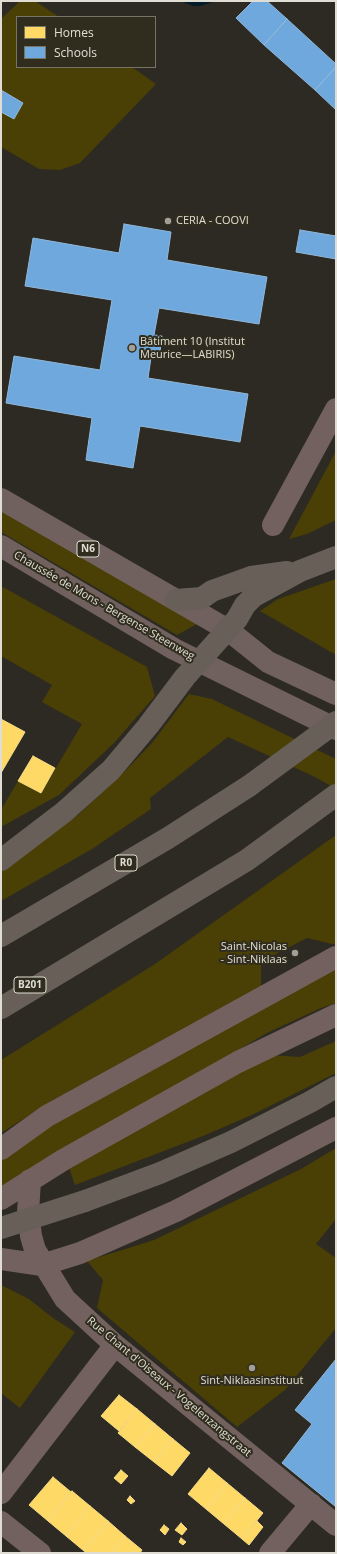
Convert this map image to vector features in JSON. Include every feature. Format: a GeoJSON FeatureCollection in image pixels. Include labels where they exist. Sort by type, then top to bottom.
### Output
{"type":"FeatureCollection","features":[{"type":"Feature","properties":{"kind":"highway"},"geometry":{"type":"LineString","coordinates":[[1,860],[64,812],[111,770],[148,726],[185,677],[228,630],[254,596],[300,571],[336,557]]}},
{"type":"Feature","properties":{"kind":"highway"},"geometry":{"type":"LineString","coordinates":[[176,600],[202,598],[212,591],[251,576],[300,571]]}},
{"type":"Feature","properties":{"kind":"highway","name":"R0"},"geometry":{"type":"LineString","coordinates":[[1,936],[168,838],[249,786],[336,722]]}},
{"type":"Feature","properties":{"kind":"highway"},"geometry":{"type":"LineString","coordinates":[[1,1008],[247,860],[336,794]]}},
{"type":"Feature","properties":{"kind":"highway","name":"B201"},"geometry":{"type":"LineString","coordinates":[[1,996],[60,973]]}},
{"type":"Feature","properties":{"kind":"highway"},"geometry":{"type":"LineString","coordinates":[[1,1228],[85,1201],[160,1173],[254,1130],[336,1087]]}},
{"type":"Feature","properties":{"kind":"main road","name":"N6"},"geometry":{"type":"LineString","coordinates":[[1,499],[228,630],[268,662],[336,694]]}},
{"type":"Feature","properties":{"kind":"main road","name":"Chaussée de Mons - Bergense Steenweg"},"geometry":{"type":"LineString","coordinates":[[1,546],[174,649],[336,730]]}},
{"type":"Feature","properties":{"kind":"street"},"geometry":{"type":"LineString","coordinates":[[273,525],[336,409]]}},
{"type":"Feature","properties":{"kind":"street"},"geometry":{"type":"LineString","coordinates":[[1,1149],[47,1116],[336,957]]}},
{"type":"Feature","properties":{"kind":"street"},"geometry":{"type":"LineString","coordinates":[[1,1199],[30,1180],[238,1062],[336,1015]]}},
{"type":"Feature","properties":{"kind":"street"},"geometry":{"type":"LineString","coordinates":[[1,1259],[42,1265],[80,1253],[176,1211],[336,1128]]}},
{"type":"Feature","properties":{"kind":"street","name":"Rue Chant d'Oiseaux - Vogelenzangstraat"},"geometry":{"type":"LineString","coordinates":[[30,1180],[28,1213],[31,1236],[35,1250],[42,1265],[65,1299],[115,1345],[336,1525]]}},
{"type":"Feature","properties":{"kind":"street"},"geometry":{"type":"LineString","coordinates":[[1,1493],[115,1345]]}},
{"type":"Feature","properties":{"kind":"street"},"geometry":{"type":"LineString","coordinates":[[270,1553],[311,1504]]}},
{"type":"Feature","properties":{"kind":"street"},"geometry":{"type":"LineString","coordinates":[[1,1522],[40,1553]]}},
{"type":"Feature","properties":{"kind":"shaded area"},"geometry":{"type":"Polygon","coordinates":[[[20,1],[35,1],[58,16],[16,16],[16,68],[133,68],[156,84],[80,163],[60,170],[39,169],[1,147],[1,19],[20,1]]]}},
{"type":"Feature","properties":{"kind":"shaded area"},"geometry":{"type":"Polygon","coordinates":[[[336,451],[336,520],[307,534],[289,539],[336,451]]]}},
{"type":"Feature","properties":{"kind":"shaded area"},"geometry":{"type":"Polygon","coordinates":[[[1,511],[197,624],[177,635],[1,532],[1,511]]]}},
{"type":"Feature","properties":{"kind":"shaded area"},"geometry":{"type":"Polygon","coordinates":[[[336,579],[336,655],[260,611],[278,599],[336,579]]]}},
{"type":"Feature","properties":{"kind":"shaded area"},"geometry":{"type":"Polygon","coordinates":[[[1,586],[147,667],[155,696],[114,743],[59,795],[1,827],[1,810],[18,781],[41,793],[82,724],[42,702],[52,685],[1,656],[1,586]]]}},
{"type":"Feature","properties":{"kind":"shaded area"},"geometry":{"type":"Polygon","coordinates":[[[189,694],[212,699],[336,759],[336,789],[315,777],[228,737],[150,798],[151,809],[92,849],[1,901],[1,867],[78,815],[125,771],[152,743],[189,694]]]}},
{"type":"Feature","properties":{"kind":"shaded area"},"geometry":{"type":"Polygon","coordinates":[[[336,835],[336,945],[307,938],[268,958],[261,965],[261,986],[55,1099],[1,1133],[1,1060],[155,964],[336,835]]]}},
{"type":"Feature","properties":{"kind":"shaded area"},"geometry":{"type":"Polygon","coordinates":[[[336,968],[336,1003],[321,1008],[267,1033],[1,1189],[1,1157],[27,1139],[336,968]]]}},
{"type":"Feature","properties":{"kind":"shaded area"},"geometry":{"type":"Polygon","coordinates":[[[336,1041],[336,1073],[254,1114],[203,1136],[75,1185],[69,1168],[270,1055],[300,1057],[336,1041]]]}},
{"type":"Feature","properties":{"kind":"shaded area","name":"Sint-Niklaasinstituut"},"geometry":{"type":"Polygon","coordinates":[[[336,1148],[336,1219],[316,1244],[336,1258],[336,1328],[285,1390],[237,1427],[97,1308],[103,1280],[87,1261],[154,1240],[301,1169],[336,1148]]]}},
{"type":"Feature","properties":{"kind":"shaded area"},"geometry":{"type":"Polygon","coordinates":[[[1,1285],[29,1299],[53,1318],[75,1332],[20,1408],[1,1393],[1,1285]]]}},
{"type":"Feature","properties":{"kind":"water"},"geometry":{"type":"Polygon","coordinates":[[[180,1],[217,1],[200,6],[193,6],[180,1]]]}},
{"type":"Feature","properties":{"kind":"building: Homes"},"geometry":{"type":"Polygon","coordinates":[[[1,719],[25,732],[1,773],[1,719]]]}},
{"type":"Feature","properties":{"kind":"building: Homes"},"geometry":{"type":"Polygon","coordinates":[[[33,756],[55,768],[41,793],[18,781],[33,756]]]}},
{"type":"Feature","properties":{"kind":"building: Homes"},"geometry":{"type":"Polygon","coordinates":[[[119,1395],[137,1409],[119,1431],[101,1416],[119,1395]]]}},
{"type":"Feature","properties":{"kind":"building: Homes"},"geometry":{"type":"Polygon","coordinates":[[[137,1409],[155,1424],[135,1447],[118,1433],[137,1409]]]}},
{"type":"Feature","properties":{"kind":"building: Homes"},"geometry":{"type":"Polygon","coordinates":[[[155,1424],[173,1439],[154,1462],[135,1447],[155,1424]]]}},
{"type":"Feature","properties":{"kind":"building: Homes"},"geometry":{"type":"Polygon","coordinates":[[[173,1439],[190,1453],[172,1476],[154,1462],[173,1439]]]}},
{"type":"Feature","properties":{"kind":"building: Homes"},"geometry":{"type":"Polygon","coordinates":[[[209,1468],[227,1483],[206,1509],[188,1494],[209,1468]]]}},
{"type":"Feature","properties":{"kind":"building: Homes"},"geometry":{"type":"Polygon","coordinates":[[[121,1470],[128,1476],[121,1484],[114,1478],[121,1470]]]}},
{"type":"Feature","properties":{"kind":"building: Homes"},"geometry":{"type":"Polygon","coordinates":[[[53,1477],[71,1492],[48,1521],[29,1505],[53,1477]]]}},
{"type":"Feature","properties":{"kind":"building: Homes"},"geometry":{"type":"Polygon","coordinates":[[[227,1483],[245,1498],[224,1524],[206,1509],[227,1483]]]}},
{"type":"Feature","properties":{"kind":"building: Homes"},"geometry":{"type":"Polygon","coordinates":[[[72,1491],[90,1506],[66,1536],[48,1521],[72,1491]]]}},
{"type":"Feature","properties":{"kind":"building: Homes"},"geometry":{"type":"Polygon","coordinates":[[[130,1496],[135,1501],[131,1504],[127,1500],[130,1496]]]}},
{"type":"Feature","properties":{"kind":"building: Homes"},"geometry":{"type":"Polygon","coordinates":[[[245,1498],[263,1513],[242,1539],[224,1524],[245,1498]]]}},
{"type":"Feature","properties":{"kind":"building: Homes"},"geometry":{"type":"Polygon","coordinates":[[[90,1506],[108,1521],[84,1551],[66,1536],[90,1506]]]}},
{"type":"Feature","properties":{"kind":"building: Homes"},"geometry":{"type":"Polygon","coordinates":[[[108,1521],[125,1536],[111,1553],[87,1553],[84,1551],[108,1521]]]}},
{"type":"Feature","properties":{"kind":"building: Homes"},"geometry":{"type":"Polygon","coordinates":[[[257,1521],[263,1527],[249,1545],[242,1539],[257,1521]]]}},
{"type":"Feature","properties":{"kind":"building: Homes"},"geometry":{"type":"Polygon","coordinates":[[[181,1523],[187,1529],[182,1535],[175,1530],[181,1523]]]}},
{"type":"Feature","properties":{"kind":"building: Homes"},"geometry":{"type":"Polygon","coordinates":[[[164,1525],[169,1529],[165,1535],[160,1530],[164,1525]]]}},
{"type":"Feature","properties":{"kind":"building: Homes"},"geometry":{"type":"Polygon","coordinates":[[[125,1536],[142,1550],[140,1553],[111,1553],[125,1536]]]}},
{"type":"Feature","properties":{"kind":"building: Homes"},"geometry":{"type":"Polygon","coordinates":[[[181,1538],[186,1542],[183,1545],[179,1542],[181,1538]]]}},
{"type":"Feature","properties":{"kind":"building: Schools"},"geometry":{"type":"Polygon","coordinates":[[[253,1],[267,1],[287,19],[264,45],[236,18],[253,1]]]}},
{"type":"Feature","properties":{"kind":"building: Schools"},"geometry":{"type":"Polygon","coordinates":[[[287,19],[336,64],[336,67],[315,90],[264,45],[287,19]]]}},
{"type":"Feature","properties":{"kind":"building: Schools"},"geometry":{"type":"Polygon","coordinates":[[[336,67],[336,110],[315,90],[336,67]]]}},
{"type":"Feature","properties":{"kind":"building: Schools"},"geometry":{"type":"Polygon","coordinates":[[[1,90],[23,103],[14,119],[1,112],[1,90]]]}},
{"type":"Feature","properties":{"kind":"building: Schools","name":"Bâtiment 10 (Institut Meurice—LABIRIS)"},"geometry":{"type":"Polygon","coordinates":[[[124,224],[171,232],[167,260],[267,277],[259,324],[159,308],[154,335],[162,336],[160,352],[152,351],[148,378],[248,394],[240,442],[140,426],[133,468],[86,460],[92,418],[6,403],[14,356],[100,370],[112,300],[25,286],[33,238],[119,253],[124,224]]]}},
{"type":"Feature","properties":{"kind":"building: Schools"},"geometry":{"type":"Polygon","coordinates":[[[300,230],[336,236],[336,259],[296,252],[300,230]]]}},
{"type":"Feature","properties":{"kind":"building: Schools"},"geometry":{"type":"Polygon","coordinates":[[[336,1359],[336,1507],[282,1463],[312,1424],[295,1410],[336,1359]]]}},
{"type":"Feature","properties":{"kind":"place","name":"CERIA - COOVI"},"geometry":{"type":"Point","coordinates":[168,221]}},
{"type":"Feature","properties":{"kind":"place","name":"Bâtiment 10 (Institut Meurice—LABIRIS)"},"geometry":{"type":"Point","coordinates":[132,348]}},
{"type":"Feature","properties":{"kind":"place","name":"Saint-Nicolas - Sint-Niklaas"},"geometry":{"type":"Point","coordinates":[295,953]}},
{"type":"Feature","properties":{"kind":"place","name":"Sint-Niklaasinstituut"},"geometry":{"type":"Point","coordinates":[252,1368]}}]}
